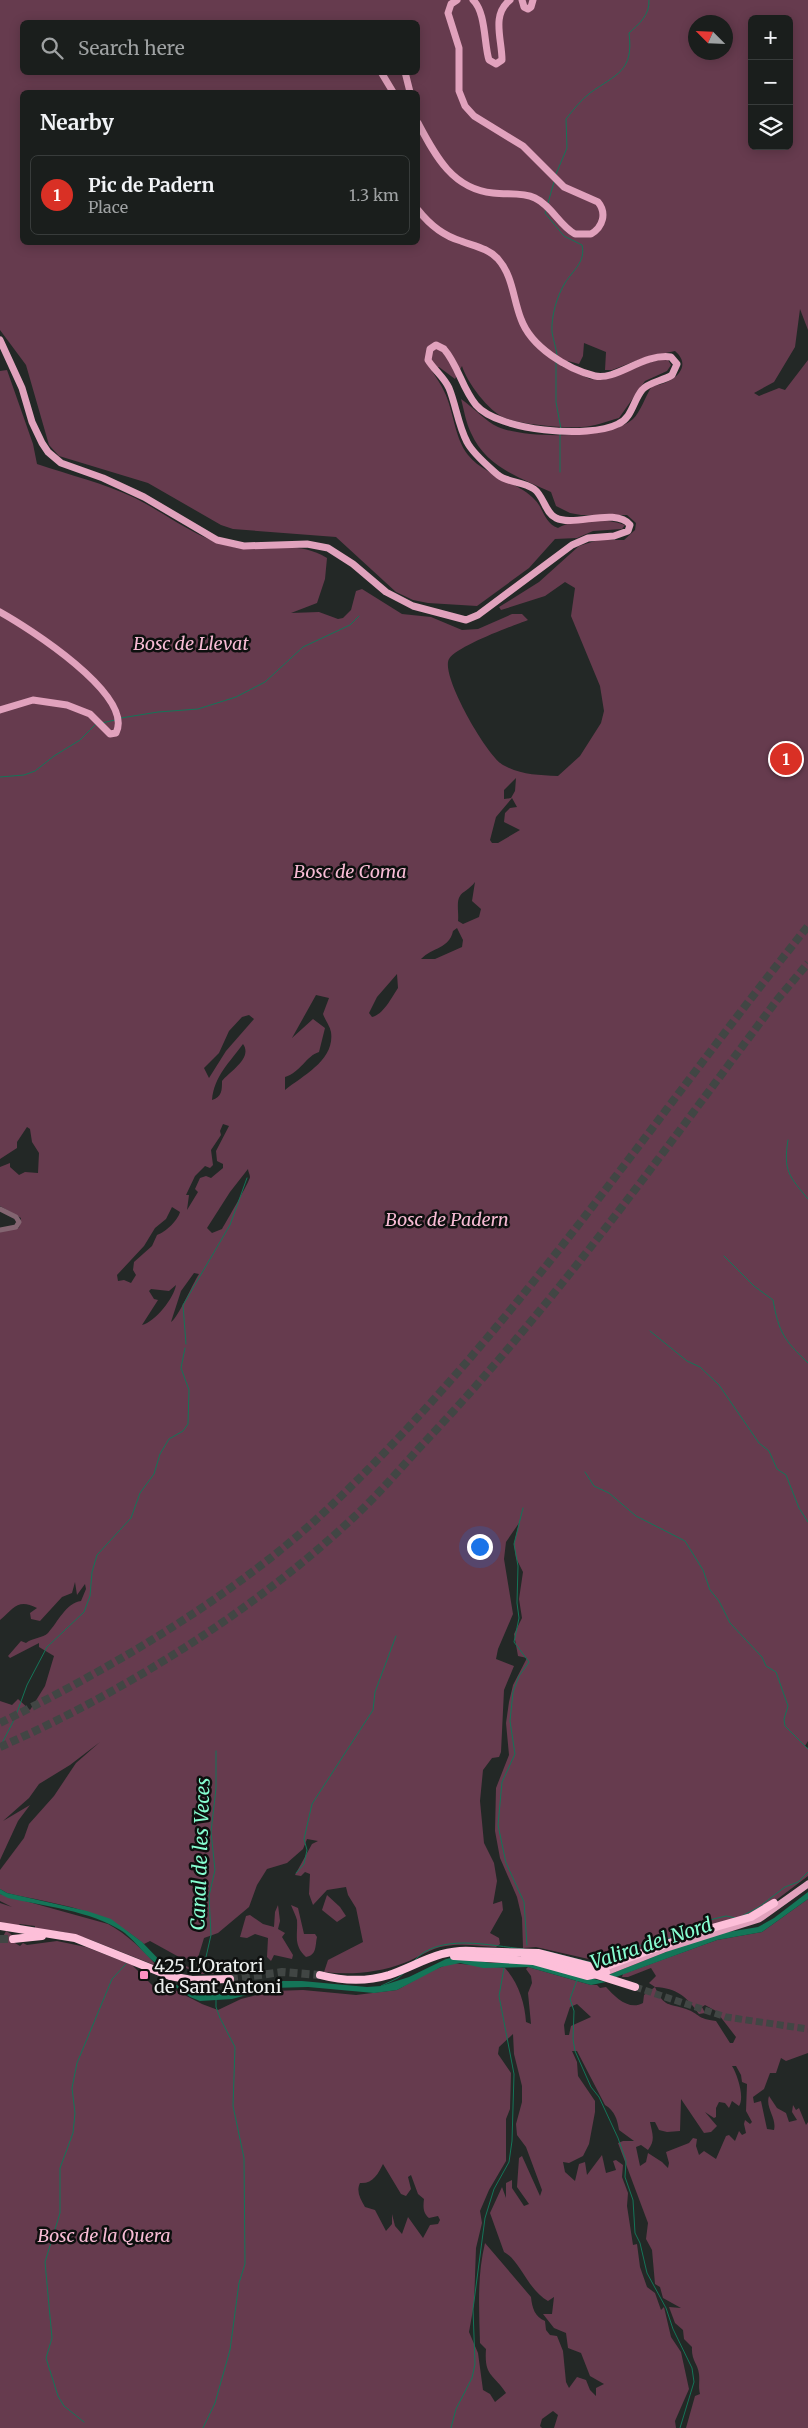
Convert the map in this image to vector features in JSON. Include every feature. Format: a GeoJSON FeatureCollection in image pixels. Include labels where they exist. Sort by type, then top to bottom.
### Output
{"type":"FeatureCollection","features":[{"type":"Feature","properties":{"kind":"highway"},"geometry":{"type":"LineString","coordinates":[[320,1976],[344,1980],[372,1979],[391,1974],[420,1961],[448,1952],[469,1951],[538,1953],[589,1966],[604,1967],[705,1930],[751,1917],[775,1905]]}},
{"type":"Feature","properties":{"kind":"highway"},"geometry":{"type":"LineString","coordinates":[[0,1926],[83,1941],[161,1973],[185,1979],[230,1979]]}},
{"type":"Feature","properties":{"kind":"highway"},"geometry":{"type":"LineString","coordinates":[[13,1939],[54,1935]]}},
{"type":"Feature","properties":{"kind":"highway"},"geometry":{"type":"LineString","coordinates":[[469,1951],[550,1960],[635,1987]]}},
{"type":"Feature","properties":{"kind":"highway"},"geometry":{"type":"LineString","coordinates":[[420,1961],[446,1956],[470,1956],[540,1963],[587,1976],[606,1972]]}},
{"type":"Feature","properties":{"kind":"main road"},"geometry":{"type":"LineString","coordinates":[[420,127],[435,156],[456,178],[478,190],[496,194],[525,195],[547,206],[567,228],[579,234],[594,232],[602,221],[603,210],[598,202],[564,187],[523,146],[474,116],[465,106],[459,91],[459,48],[448,13],[451,4],[457,0]]}},
{"type":"Feature","properties":{"kind":"main road"},"geometry":{"type":"LineString","coordinates":[[473,0],[478,6],[486,32],[489,60],[496,64],[502,60],[498,32],[500,13],[504,5],[510,0]]}},
{"type":"Feature","properties":{"kind":"main road"},"geometry":{"type":"LineString","coordinates":[[522,0],[524,7],[528,9],[532,6],[533,0]]}},
{"type":"Feature","properties":{"kind":"main road"},"geometry":{"type":"LineString","coordinates":[[383,75],[392,90]]}},
{"type":"Feature","properties":{"kind":"main road"},"geometry":{"type":"LineString","coordinates":[[406,75],[410,90]]}},
{"type":"Feature","properties":{"kind":"main road"},"geometry":{"type":"LineString","coordinates":[[0,340],[22,388],[32,422],[42,443],[48,452],[61,463],[138,494],[216,540],[244,546],[307,544],[328,548],[353,564],[386,592],[412,606],[466,620],[478,615],[572,545],[588,538],[624,534],[630,526],[625,520],[610,518],[592,517],[566,521],[557,519],[551,514],[540,496],[531,487],[498,475],[466,441],[448,386],[428,360],[430,349],[436,345],[444,348],[473,401],[486,413],[518,427],[560,431],[577,432],[618,424],[630,413],[642,389],[672,375],[677,364],[671,357],[660,356],[636,363],[603,377],[579,371],[556,359],[530,335],[523,323],[511,281],[497,258],[486,249],[460,241],[441,231],[420,212]]}},
{"type":"Feature","properties":{"kind":"main road"},"geometry":{"type":"LineString","coordinates":[[0,612],[34,632],[77,665],[107,696],[119,724],[116,732],[110,734],[84,710],[38,700],[0,710]]}},
{"type":"Feature","properties":{"kind":"main road"},"geometry":{"type":"LineString","coordinates":[[775,1905],[808,1878]]}},
{"type":"Feature","properties":{"kind":"main road"},"geometry":{"type":"LineString","coordinates":[[606,1972],[664,1949],[748,1923],[808,1884]]}},
{"type":"Feature","properties":{"kind":"street"},"geometry":{"type":"LineString","coordinates":[[0,1209],[16,1217],[18,1222],[16,1227],[0,1230]]}},
{"type":"Feature","properties":{"kind":"green space"},"geometry":{"type":"Polygon","coordinates":[[[0,0],[808,0],[808,330],[800,309],[795,347],[774,382],[754,393],[759,396],[779,388],[785,390],[808,360],[808,1741],[805,1746],[808,1748],[808,1876],[767,1907],[750,1916],[679,1935],[606,1963],[536,1947],[523,1948],[522,1918],[517,1897],[500,1858],[495,1831],[496,1788],[509,1755],[506,1723],[509,1702],[513,1685],[527,1658],[518,1656],[514,1634],[522,1618],[519,1599],[523,1572],[516,1558],[514,1544],[519,1523],[506,1542],[504,1559],[513,1614],[498,1649],[496,1659],[514,1666],[504,1690],[501,1752],[499,1757],[492,1758],[483,1770],[480,1801],[484,1843],[494,1863],[497,1881],[493,1904],[502,1901],[503,1910],[490,1933],[499,1938],[500,1944],[496,1947],[452,1945],[435,1949],[404,1963],[384,1969],[354,1973],[324,1972],[328,1960],[363,1942],[356,1908],[348,1895],[346,1887],[327,1890],[313,1905],[309,1894],[310,1874],[305,1872],[301,1876],[295,1875],[312,1844],[318,1841],[307,1839],[303,1849],[287,1863],[267,1869],[257,1885],[249,1907],[218,1933],[204,1938],[197,1961],[179,1957],[150,1941],[144,1944],[128,1932],[96,1915],[62,1905],[7,1893],[0,1889],[0,1870],[24,1838],[29,1824],[54,1796],[76,1763],[100,1742],[70,1765],[39,1784],[29,1798],[3,1821],[30,1805],[18,1821],[0,1860],[0,1701],[12,1705],[18,1699],[30,1710],[45,1686],[54,1656],[39,1647],[39,1643],[10,1658],[8,1656],[21,1641],[26,1643],[48,1633],[71,1605],[81,1601],[86,1589],[85,1584],[77,1595],[75,1582],[72,1593],[62,1597],[40,1621],[31,1619],[30,1613],[37,1608],[25,1604],[13,1608],[0,1620],[0,1231],[19,1228],[21,1218],[0,1206],[0,1167],[10,1163],[10,1167],[19,1175],[25,1172],[38,1173],[39,1153],[32,1142],[30,1129],[27,1127],[17,1142],[17,1148],[0,1159],[0,371],[7,370],[33,444],[37,464],[135,498],[195,533],[221,544],[246,549],[303,549],[327,558],[325,579],[317,603],[291,613],[319,612],[338,619],[343,618],[351,610],[356,591],[362,589],[402,614],[431,617],[462,630],[478,629],[512,614],[522,614],[528,620],[462,648],[449,659],[448,668],[451,681],[467,715],[496,759],[503,765],[523,773],[558,776],[580,756],[601,723],[604,711],[600,686],[571,616],[575,588],[565,582],[545,596],[501,610],[499,607],[539,582],[579,546],[598,540],[624,540],[635,530],[636,523],[627,515],[581,515],[570,513],[556,506],[551,492],[516,476],[495,463],[477,445],[466,421],[461,399],[493,424],[511,431],[547,435],[588,433],[622,426],[633,419],[652,386],[672,379],[678,374],[682,363],[675,351],[643,358],[612,370],[605,370],[606,352],[584,343],[583,356],[579,364],[568,361],[561,366],[590,379],[603,380],[644,364],[667,358],[671,365],[667,371],[645,381],[619,418],[586,427],[543,426],[505,418],[485,403],[468,380],[462,366],[455,379],[439,367],[432,371],[447,399],[463,448],[468,455],[492,474],[528,494],[535,500],[553,526],[558,528],[573,522],[591,520],[609,521],[625,525],[622,529],[593,531],[577,538],[555,539],[529,568],[477,606],[428,603],[413,600],[396,592],[336,537],[233,529],[221,525],[148,483],[59,456],[49,445],[26,365],[0,330],[0,0]],[[516,778],[504,790],[504,799],[511,798],[515,791],[516,778]],[[512,798],[496,817],[490,840],[492,843],[498,843],[520,830],[504,822],[505,813],[510,808],[517,807],[512,798]],[[475,882],[461,895],[458,901],[458,921],[463,924],[479,917],[481,909],[472,901],[475,882]],[[457,928],[453,931],[451,937],[444,945],[421,959],[435,959],[462,947],[463,940],[457,928]],[[397,974],[377,997],[369,1013],[372,1017],[376,1016],[387,1005],[398,988],[397,974]],[[316,995],[292,1038],[313,1019],[325,1028],[319,1052],[310,1057],[291,1075],[285,1077],[285,1090],[317,1066],[328,1051],[331,1042],[331,1032],[323,1014],[329,998],[316,995]],[[249,1015],[242,1017],[229,1031],[219,1053],[204,1068],[209,1078],[226,1051],[254,1019],[249,1015]],[[243,1044],[219,1076],[213,1091],[212,1100],[220,1095],[222,1081],[243,1059],[245,1049],[243,1044]],[[223,1124],[220,1131],[221,1135],[211,1150],[213,1165],[210,1168],[205,1166],[195,1176],[186,1195],[189,1195],[187,1210],[198,1192],[195,1189],[200,1178],[206,1176],[211,1178],[223,1168],[223,1164],[217,1161],[216,1151],[229,1126],[223,1124]],[[248,1169],[230,1192],[207,1228],[212,1233],[222,1229],[238,1202],[250,1177],[248,1169]],[[172,1207],[166,1219],[155,1228],[144,1246],[117,1275],[118,1281],[124,1280],[131,1283],[136,1275],[133,1270],[134,1262],[152,1246],[157,1235],[177,1219],[180,1212],[172,1207]],[[194,1273],[181,1291],[171,1322],[181,1308],[199,1274],[194,1273]],[[176,1285],[169,1291],[151,1289],[149,1291],[154,1299],[158,1300],[142,1325],[153,1319],[163,1309],[172,1296],[176,1285]]]}},
{"type":"Feature","properties":{"kind":"green space"},"geometry":{"type":"Polygon","coordinates":[[[0,1894],[108,1924],[134,1943],[157,1966],[86,1938],[63,1932],[35,1929],[35,1926],[20,1924],[17,1927],[0,1922],[0,1903],[12,1907],[0,1901],[0,1894]]]}},
{"type":"Feature","properties":{"kind":"green space"},"geometry":{"type":"Polygon","coordinates":[[[327,1895],[340,1907],[346,1916],[337,1922],[322,1910],[327,1895]]]}},
{"type":"Feature","properties":{"kind":"green space","name":"Bosc de la Quera"},"geometry":{"type":"Polygon","coordinates":[[[808,1899],[808,2053],[786,2061],[781,2058],[776,2073],[770,2073],[764,2089],[753,2097],[754,2103],[761,2101],[767,2129],[774,2130],[774,2121],[768,2100],[769,2096],[777,2108],[786,2113],[789,2122],[797,2120],[792,2112],[793,2105],[796,2110],[799,2108],[806,2125],[808,2122],[808,2428],[686,2428],[695,2396],[700,2394],[698,2371],[692,2347],[684,2339],[683,2330],[675,2323],[669,2307],[681,2308],[663,2298],[660,2287],[655,2284],[652,2250],[646,2239],[648,2223],[618,2143],[634,2141],[619,2130],[615,2116],[605,2105],[577,2051],[572,2051],[577,2062],[578,2076],[595,2101],[595,2112],[589,2144],[583,2156],[569,2163],[563,2162],[565,2172],[575,2181],[579,2164],[585,2162],[587,2175],[602,2155],[606,2173],[616,2170],[613,2161],[616,2160],[623,2165],[622,2177],[628,2193],[627,2206],[633,2245],[637,2244],[640,2267],[647,2287],[655,2293],[661,2310],[664,2307],[671,2337],[681,2352],[689,2389],[675,2421],[676,2428],[554,2428],[558,2415],[553,2411],[542,2419],[540,2426],[542,2428],[0,2428],[0,1942],[6,1931],[11,1934],[15,1943],[20,1946],[23,1943],[27,1945],[57,1941],[86,1947],[132,1965],[155,1988],[169,1987],[218,2010],[241,1999],[273,1991],[303,1990],[356,1995],[397,1990],[429,1972],[451,1963],[505,1968],[514,1980],[520,1993],[526,2022],[531,2024],[528,1993],[532,1983],[531,1976],[526,1969],[528,1967],[591,1985],[597,1985],[600,1988],[606,1987],[623,2002],[638,2005],[643,2003],[644,1995],[655,1987],[649,1983],[656,1976],[651,1968],[628,1977],[622,1977],[623,1974],[717,1940],[762,1932],[808,1899]],[[655,1987],[664,2002],[691,2011],[702,2018],[716,2021],[730,2043],[733,2043],[736,2037],[716,2011],[705,2005],[702,2007],[705,2013],[699,2014],[686,1998],[663,1988],[655,1987]],[[577,2004],[570,2007],[564,2025],[565,2035],[569,2035],[571,2026],[591,2017],[577,2004]],[[513,2034],[499,2047],[498,2054],[511,2073],[510,2109],[506,2119],[506,2161],[489,2190],[480,2211],[482,2223],[476,2248],[474,2304],[469,2332],[478,2353],[483,2390],[490,2394],[495,2402],[506,2393],[490,2374],[486,2365],[486,2349],[480,2343],[480,2280],[485,2243],[531,2297],[535,2312],[545,2321],[546,2330],[550,2335],[557,2336],[563,2351],[566,2382],[569,2388],[577,2377],[586,2380],[590,2390],[596,2396],[596,2388],[604,2384],[590,2376],[581,2353],[568,2348],[566,2333],[554,2328],[543,2314],[552,2314],[554,2297],[548,2301],[541,2296],[515,2261],[504,2252],[490,2213],[502,2187],[506,2198],[506,2183],[512,2180],[512,2188],[524,2206],[529,2204],[517,2187],[519,2158],[522,2156],[540,2196],[542,2190],[526,2147],[517,2135],[516,2124],[522,2102],[522,2086],[514,2054],[513,2034]],[[732,2066],[741,2091],[739,2106],[732,2101],[729,2108],[725,2103],[719,2102],[716,2108],[716,2117],[714,2118],[705,2112],[717,2126],[711,2132],[704,2133],[681,2099],[680,2131],[667,2132],[659,2130],[655,2122],[650,2122],[653,2136],[652,2143],[648,2150],[641,2145],[636,2147],[640,2166],[646,2162],[648,2153],[668,2168],[669,2163],[666,2152],[689,2143],[693,2138],[697,2139],[696,2146],[699,2155],[704,2151],[716,2159],[726,2136],[729,2135],[735,2141],[739,2131],[742,2135],[746,2133],[745,2120],[750,2124],[752,2122],[746,2111],[747,2084],[742,2082],[741,2075],[736,2066],[732,2066]],[[383,2164],[372,2180],[360,2183],[359,2195],[365,2207],[375,2210],[386,2231],[392,2224],[392,2214],[395,2226],[402,2234],[408,2217],[423,2238],[430,2225],[438,2224],[440,2220],[438,2216],[429,2218],[426,2214],[424,2199],[418,2194],[411,2175],[408,2177],[411,2189],[406,2196],[401,2194],[383,2164]]]}},
{"type":"Feature","properties":{"kind":"green space"},"geometry":{"type":"Polygon","coordinates":[[[278,1905],[280,1921],[278,1929],[285,1933],[282,1937],[293,1955],[292,1959],[274,1955],[271,1961],[267,1957],[268,1938],[255,1934],[247,1938],[240,1937],[246,1916],[250,1915],[263,1924],[274,1927],[275,1912],[278,1905]]]}},
{"type":"Feature","properties":{"kind":"green space"},"geometry":{"type":"Polygon","coordinates":[[[291,1905],[298,1908],[304,1934],[315,1934],[317,1937],[315,1950],[310,1956],[306,1957],[299,1948],[297,1920],[291,1905]]]}},
{"type":"Feature","properties":{"kind":"green space"},"geometry":{"type":"Polygon","coordinates":[[[176,1963],[198,1970],[219,1968],[243,1970],[242,1973],[198,1974],[176,1963]]]}},
{"type":"Feature","properties":{"kind":"shaded area"},"geometry":{"type":"Polygon","coordinates":[[[0,1889],[7,1893],[87,1911],[111,1919],[142,1942],[169,1970],[156,1963],[128,1936],[110,1924],[67,1910],[8,1898],[0,1894],[0,1889]]]}},
{"type":"Feature","properties":{"kind":"shaded area"},"geometry":{"type":"Polygon","coordinates":[[[808,1892],[808,1899],[762,1932],[717,1940],[616,1977],[608,1975],[681,1946],[722,1933],[758,1927],[774,1918],[808,1892]]]}},
{"type":"Feature","properties":{"kind":"shaded area"},"geometry":{"type":"Polygon","coordinates":[[[455,1957],[491,1963],[528,1963],[606,1982],[591,1985],[528,1967],[483,1968],[460,1963],[441,1967],[397,1990],[374,1993],[308,1987],[272,1988],[232,1999],[200,2001],[190,1997],[168,1982],[202,1994],[213,1995],[281,1981],[367,1987],[381,1986],[409,1977],[446,1959],[455,1957]]]}},
{"type":"Feature","properties":{"kind":"waterway"},"geometry":{"type":"LineString","coordinates":[[556,174],[567,148],[566,119],[577,105],[615,76],[626,64],[630,46],[629,33],[646,15],[649,0]]}},
{"type":"Feature","properties":{"kind":"waterway"},"geometry":{"type":"LineString","coordinates":[[548,203],[554,182]]}},
{"type":"Feature","properties":{"kind":"waterway"},"geometry":{"type":"LineString","coordinates":[[547,209],[545,213],[564,236],[582,245],[583,251],[578,266],[565,283],[555,306],[552,332],[557,355]]}},
{"type":"Feature","properties":{"kind":"waterway"},"geometry":{"type":"LineString","coordinates":[[556,361],[556,402],[561,429]]}},
{"type":"Feature","properties":{"kind":"waterway"},"geometry":{"type":"LineString","coordinates":[[560,433],[560,472]]}},
{"type":"Feature","properties":{"kind":"waterway"},"geometry":{"type":"LineString","coordinates":[[121,718],[158,712],[198,709],[236,697],[265,682],[303,647],[350,625],[359,616]]}},
{"type":"Feature","properties":{"kind":"waterway"},"geometry":{"type":"LineString","coordinates":[[102,723],[115,720]]}},
{"type":"Feature","properties":{"kind":"waterway"},"geometry":{"type":"LineString","coordinates":[[0,777],[24,775],[35,771],[54,756],[80,740],[96,724]]}},
{"type":"Feature","properties":{"kind":"waterway"},"geometry":{"type":"LineString","coordinates":[[788,1140],[786,1159],[789,1172],[808,1199]]}},
{"type":"Feature","properties":{"kind":"waterway"},"geometry":{"type":"LineString","coordinates":[[186,1344],[183,1305],[230,1225],[247,1178]]}},
{"type":"Feature","properties":{"kind":"waterway"},"geometry":{"type":"LineString","coordinates":[[724,1256],[754,1286],[773,1300],[780,1328],[788,1342],[808,1363]]}},
{"type":"Feature","properties":{"kind":"waterway"},"geometry":{"type":"LineString","coordinates":[[650,1331],[687,1361],[700,1367],[719,1385],[759,1443],[769,1451],[777,1469],[786,1475],[799,1508],[808,1522]]}},
{"type":"Feature","properties":{"kind":"waterway"},"geometry":{"type":"LineString","coordinates":[[0,1747],[15,1718],[27,1685],[47,1647],[84,1612],[90,1596],[92,1572],[97,1555],[131,1518],[140,1493],[154,1474],[160,1454],[169,1439],[183,1431],[188,1424],[189,1390],[181,1368],[185,1348]]}},
{"type":"Feature","properties":{"kind":"waterway"},"geometry":{"type":"LineString","coordinates":[[585,1472],[594,1486],[609,1493],[636,1516],[685,1541],[703,1570],[710,1590],[719,1601],[730,1623],[762,1657],[766,1666],[776,1672],[788,1706],[784,1719],[785,1726],[808,1749]]}},
{"type":"Feature","properties":{"kind":"waterway"},"geometry":{"type":"LineString","coordinates":[[523,1508],[514,1544],[518,1566],[517,1603],[519,1618],[514,1642],[529,1662],[519,1676],[513,1692],[510,1721],[515,1754],[502,1782],[498,1825],[506,1863],[524,1902],[527,1945]]}},
{"type":"Feature","properties":{"kind":"waterway"},"geometry":{"type":"LineString","coordinates":[[296,1873],[304,1864],[307,1850],[304,1839],[312,1804],[373,1710],[375,1692],[396,1636]]}},
{"type":"Feature","properties":{"kind":"waterway","name":"Canal de les Veces"},"geometry":{"type":"LineString","coordinates":[[206,1957],[211,1935],[209,1896],[215,1870],[211,1832],[216,1788],[216,1751]]}},
{"type":"Feature","properties":{"kind":"waterway"},"geometry":{"type":"LineString","coordinates":[[742,1916],[759,1907],[785,1887],[798,1882],[808,1872]]}},
{"type":"Feature","properties":{"kind":"waterway","name":"Valira del Nord"},"geometry":{"type":"LineString","coordinates":[[545,1951],[589,1962],[607,1961],[644,1944],[670,1938],[697,1923],[726,1916],[736,1918]]}},
{"type":"Feature","properties":{"kind":"waterway"},"geometry":{"type":"LineString","coordinates":[[414,1961],[425,1952],[437,1946],[451,1944],[481,1944],[524,1949]]}},
{"type":"Feature","properties":{"kind":"waterway"},"geometry":{"type":"LineString","coordinates":[[84,2422],[64,2406],[58,2396],[46,2358],[52,2338],[45,2262],[60,2213],[60,2168],[73,2133],[75,2113],[72,2088],[77,2063],[112,1979],[126,1964]]}},
{"type":"Feature","properties":{"kind":"waterway"},"geometry":{"type":"LineString","coordinates":[[451,2428],[456,2409],[472,2378],[475,2364],[473,2309],[485,2218],[494,2189],[509,2162],[512,2141],[514,2074],[499,1996],[504,1968]]}},
{"type":"Feature","properties":{"kind":"waterway"},"geometry":{"type":"LineString","coordinates":[[381,1986],[404,1973]]}},
{"type":"Feature","properties":{"kind":"waterway"},"geometry":{"type":"LineString","coordinates":[[577,1980],[570,1999],[574,2011],[573,2039],[575,2051],[591,2087],[599,2097],[618,2138],[626,2161],[625,2177],[633,2200],[635,2233],[640,2243],[647,2273],[666,2308],[673,2329],[692,2368],[694,2382],[680,2428]]}},
{"type":"Feature","properties":{"kind":"waterway","name":"Canal de les Veces"},"geometry":{"type":"LineString","coordinates":[[211,1987],[211,1996]]}},
{"type":"Feature","properties":{"kind":"waterway"},"geometry":{"type":"LineString","coordinates":[[203,2428],[215,2403],[230,2350],[239,2283],[245,2264],[244,2158],[233,2106],[235,2047],[220,2018],[216,2007],[216,1999]]}},
{"type":"Feature","properties":{"kind":"tunnel"},"geometry":{"type":"LineString","coordinates":[[0,1723],[88,1677],[177,1624],[261,1566],[336,1501],[401,1435],[463,1366],[523,1294],[808,926]]}},
{"type":"Feature","properties":{"kind":"tunnel"},"geometry":{"type":"LineString","coordinates":[[0,1747],[93,1701],[186,1647],[274,1585],[362,1510],[469,1393],[561,1284],[649,1172],[777,1000],[808,963]]}},
{"type":"Feature","properties":{"kind":"tunnel"},"geometry":{"type":"LineString","coordinates":[[0,1939],[13,1939]]}},
{"type":"Feature","properties":{"kind":"tunnel"},"geometry":{"type":"LineString","coordinates":[[230,1979],[282,1972],[320,1975]]}},
{"type":"Feature","properties":{"kind":"tunnel"},"geometry":{"type":"LineString","coordinates":[[635,1987],[726,2017],[808,2029]]}},
{"type":"Feature","properties":{"kind":"place","name":"Pic de Padern"},"geometry":{"type":"Point","coordinates":[786,759]}},
{"type":"Feature","properties":{"kind":"place","name":"425 L'Oratori de Sant Antoni"},"geometry":{"type":"Point","coordinates":[144,1975]}},
{"type":"Feature","properties":{"kind":"park label","name":"Bosc de Llevat"},"geometry":{"type":"Point","coordinates":[191,643]}},
{"type":"Feature","properties":{"kind":"park label","name":"Bosc de Coma"},"geometry":{"type":"Point","coordinates":[350,871]}},
{"type":"Feature","properties":{"kind":"park label","name":"Bosc de Padern"},"geometry":{"type":"Point","coordinates":[447,1219]}}]}
